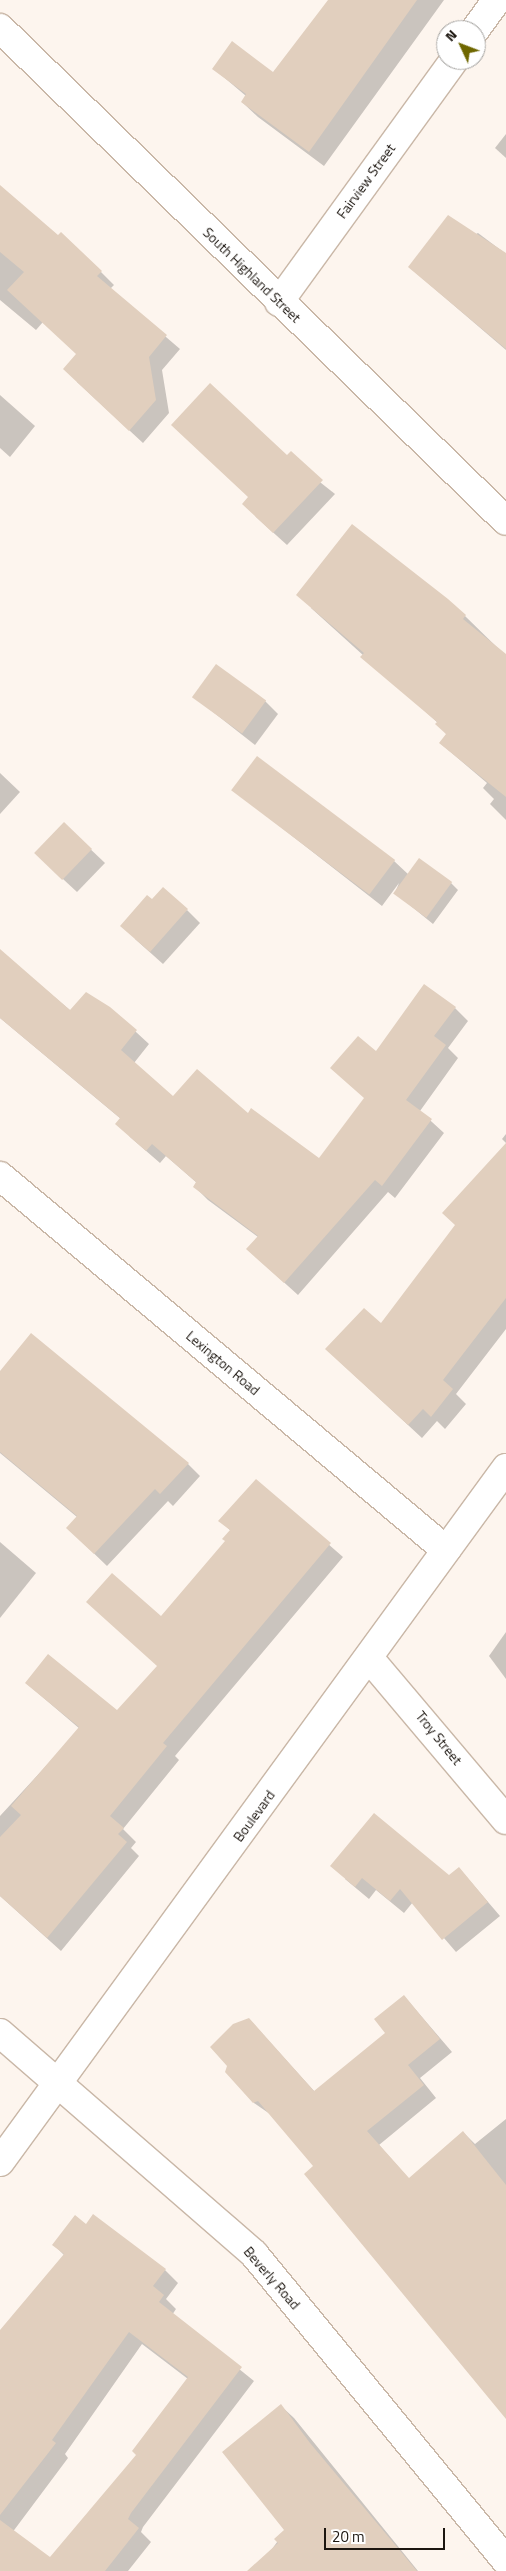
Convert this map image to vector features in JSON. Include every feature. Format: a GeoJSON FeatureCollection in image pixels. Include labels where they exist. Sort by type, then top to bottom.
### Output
{"type":"FeatureCollection","features":[{"type":"Feature","properties":{"kind":"street"},"geometry":{"type":"LineString","coordinates":[[482,20],[497,0]]}},
{"type":"Feature","properties":{"kind":"street","name":"South Highland Street"},"geometry":{"type":"LineString","coordinates":[[0,28],[279,302],[506,521]]}},
{"type":"Feature","properties":{"kind":"street","name":"Fairview Street"},"geometry":{"type":"LineString","coordinates":[[279,302],[447,70]]}},
{"type":"Feature","properties":{"kind":"street","name":"Lexington Road"},"geometry":{"type":"LineString","coordinates":[[0,1176],[446,1550]]}},
{"type":"Feature","properties":{"kind":"street","name":"Boulevard"},"geometry":{"type":"LineString","coordinates":[[0,2162],[506,1468]]}},
{"type":"Feature","properties":{"kind":"street","name":"Troy Street"},"geometry":{"type":"LineString","coordinates":[[369,1658],[506,1820]]}},
{"type":"Feature","properties":{"kind":"street","name":"Beverly Road"},"geometry":{"type":"LineString","coordinates":[[0,2033],[254,2254],[506,2561]]}},
{"type":"Feature","properties":{"kind":"building"},"geometry":{"type":"Polygon","coordinates":[[[328,0],[417,0],[309,152],[241,102],[246,94],[212,69],[232,41],[273,72],[328,0]]]}},
{"type":"Feature","properties":{"kind":"building"},"geometry":{"type":"Polygon","coordinates":[[[0,185],[58,235],[61,232],[102,271],[97,276],[167,335],[149,357],[156,400],[129,431],[63,369],[76,354],[7,290],[24,272],[0,252],[0,185]]]}},
{"type":"Feature","properties":{"kind":"building"},"geometry":{"type":"Polygon","coordinates":[[[448,215],[506,253],[506,349],[408,267],[448,215]]]}},
{"type":"Feature","properties":{"kind":"building"},"geometry":{"type":"Polygon","coordinates":[[[210,383],[287,455],[291,451],[323,480],[273,533],[242,504],[248,497],[171,425],[210,383]]]}},
{"type":"Feature","properties":{"kind":"building"},"geometry":{"type":"Polygon","coordinates":[[[352,524],[448,599],[466,615],[463,619],[506,654],[506,797],[439,743],[446,734],[435,724],[437,722],[360,657],[364,653],[296,595],[352,524]]]}},
{"type":"Feature","properties":{"kind":"building"},"geometry":{"type":"Polygon","coordinates":[[[216,664],[266,700],[242,734],[192,697],[216,664]]]}},
{"type":"Feature","properties":{"kind":"building"},"geometry":{"type":"Polygon","coordinates":[[[257,756],[395,860],[369,894],[231,790],[257,756]]]}},
{"type":"Feature","properties":{"kind":"building"},"geometry":{"type":"Polygon","coordinates":[[[64,822],[92,849],[62,880],[34,853],[64,822]]]}},
{"type":"Feature","properties":{"kind":"building"},"geometry":{"type":"Polygon","coordinates":[[[419,858],[452,882],[426,918],[393,894],[419,858]]]}},
{"type":"Feature","properties":{"kind":"building"},"geometry":{"type":"Polygon","coordinates":[[[163,887],[188,909],[150,952],[120,926],[147,895],[152,899],[163,887]]]}},
{"type":"Feature","properties":{"kind":"building"},"geometry":{"type":"Polygon","coordinates":[[[0,949],[70,1010],[86,992],[110,1007],[137,1030],[121,1050],[173,1096],[197,1069],[248,1113],[251,1108],[319,1158],[364,1098],[330,1068],[358,1036],[376,1051],[424,984],[456,1007],[434,1036],[446,1045],[406,1100],[432,1119],[382,1186],[375,1180],[284,1283],[246,1249],[258,1236],[193,1187],[196,1182],[152,1144],[146,1151],[115,1124],[120,1118],[0,1018],[0,949]]]}},
{"type":"Feature","properties":{"kind":"building"},"geometry":{"type":"Polygon","coordinates":[[[506,1143],[506,1298],[443,1380],[453,1389],[431,1417],[423,1409],[408,1425],[325,1349],[364,1308],[381,1323],[455,1225],[442,1213],[506,1143]]]}},
{"type":"Feature","properties":{"kind":"building"},"geometry":{"type":"Polygon","coordinates":[[[31,1333],[189,1463],[160,1494],[155,1489],[94,1554],[66,1528],[77,1516],[0,1452],[0,1371],[31,1333]]]}},
{"type":"Feature","properties":{"kind":"building"},"geometry":{"type":"Polygon","coordinates":[[[256,1479],[331,1543],[163,1743],[167,1746],[110,1816],[124,1828],[118,1834],[127,1842],[47,1938],[0,1896],[0,1837],[21,1815],[11,1806],[79,1727],[25,1683],[48,1654],[117,1710],[157,1666],[86,1602],[112,1573],[161,1616],[225,1541],[222,1539],[230,1530],[218,1521],[256,1479]]]}},
{"type":"Feature","properties":{"kind":"building"},"geometry":{"type":"Polygon","coordinates":[[[374,1813],[449,1875],[459,1867],[488,1902],[442,1940],[400,1889],[390,1901],[362,1878],[355,1887],[330,1866],[374,1813]]]}},
{"type":"Feature","properties":{"kind":"building"},"geometry":{"type":"Polygon","coordinates":[[[404,1995],[440,2039],[408,2065],[424,2085],[367,2131],[409,2178],[463,2131],[506,2185],[506,2419],[304,2174],[313,2166],[258,2101],[253,2103],[225,2072],[227,2066],[210,2047],[233,2024],[249,2018],[314,2091],[385,2033],[374,2019],[404,1995]]]}},
{"type":"Feature","properties":{"kind":"building"},"geometry":{"type":"Polygon","coordinates":[[[93,2214],[166,2269],[153,2286],[164,2295],[159,2302],[242,2367],[131,2513],[128,2519],[139,2528],[105,2571],[0,2571],[0,2520],[50,2557],[136,2455],[132,2451],[188,2377],[129,2332],[52,2440],[56,2443],[0,2515],[0,2330],[64,2254],[52,2245],[75,2215],[86,2224],[93,2214]]]}},
{"type":"Feature","properties":{"kind":"building"},"geometry":{"type":"Polygon","coordinates":[[[281,2404],[310,2443],[417,2571],[247,2571],[278,2543],[274,2539],[284,2530],[222,2452],[281,2404]]]}}]}
